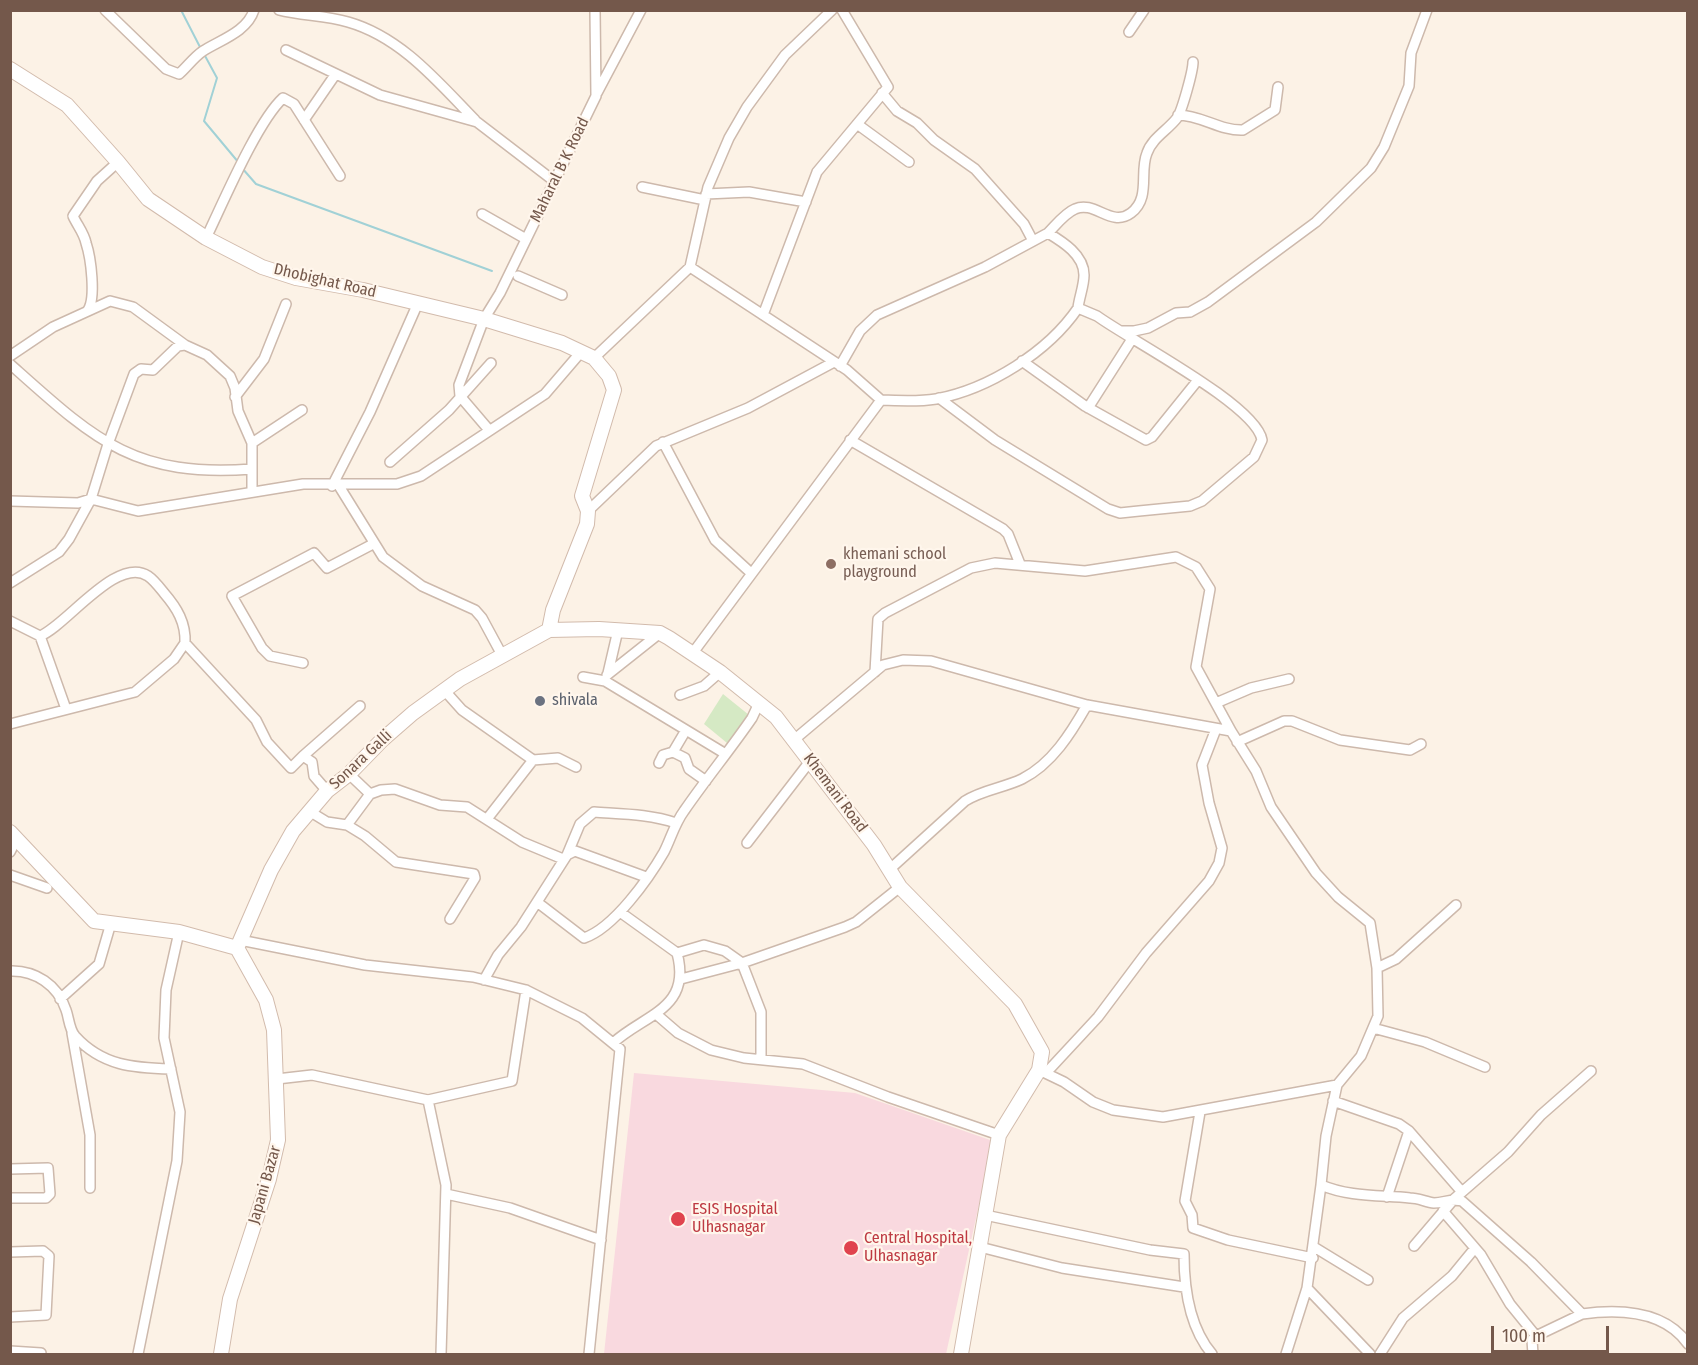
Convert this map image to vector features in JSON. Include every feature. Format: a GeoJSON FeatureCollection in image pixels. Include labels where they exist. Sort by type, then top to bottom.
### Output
{"type":"FeatureCollection","features":[{"type":"Feature","properties":{"kind":"street"},"geometry":{"type":"LineString","coordinates":[[105,10],[166,69],[179,74],[204,51],[226,39],[252,17],[254,10]]}},
{"type":"Feature","properties":{"kind":"street"},"geometry":{"type":"LineString","coordinates":[[279,10],[350,22],[388,40],[423,67],[477,122],[554,181]]}},
{"type":"Feature","properties":{"kind":"street","name":"Maharal B K Road"},"geometry":{"type":"LineString","coordinates":[[460,396],[459,386],[484,319],[596,96],[595,10]]}},
{"type":"Feature","properties":{"kind":"street"},"geometry":{"type":"LineString","coordinates":[[596,96],[642,10]]}},
{"type":"Feature","properties":{"kind":"street"},"geometry":{"type":"LineString","coordinates":[[10,501],[78,503],[91,499],[138,510],[303,484],[335,486],[371,482],[381,485],[397,484],[413,479],[545,394],[690,267],[706,197],[719,156],[747,107],[785,54],[832,10]]}},
{"type":"Feature","properties":{"kind":"street"},"geometry":{"type":"LineString","coordinates":[[763,315],[817,172],[888,87],[842,10]]}},
{"type":"Feature","properties":{"kind":"street"},"geometry":{"type":"LineString","coordinates":[[1129,32],[1144,10]]}},
{"type":"Feature","properties":{"kind":"street"},"geometry":{"type":"LineString","coordinates":[[1118,331],[1134,332],[1148,328],[1176,313],[1190,312],[1208,302],[1309,227],[1371,168],[1384,147],[1408,86],[1411,53],[1427,10]]}},
{"type":"Feature","properties":{"kind":"street"},"geometry":{"type":"LineString","coordinates":[[286,50],[380,95],[477,122]]}},
{"type":"Feature","properties":{"kind":"street"},"geometry":{"type":"LineString","coordinates":[[588,511],[646,454],[663,442],[748,408],[837,364],[860,330],[877,315],[985,267],[1048,233],[1073,209],[1081,207],[1113,219],[1132,213],[1145,187],[1147,152],[1178,115],[1193,71],[1193,62]]}},
{"type":"Feature","properties":{"kind":"street","name":"Dhobighat Road"},"geometry":{"type":"LineString","coordinates":[[10,69],[67,105],[118,162],[148,200],[206,238],[262,267],[296,278],[484,319],[540,335],[588,355]]}},
{"type":"Feature","properties":{"kind":"street"},"geometry":{"type":"LineString","coordinates":[[304,120],[335,75]]}},
{"type":"Feature","properties":{"kind":"street"},"geometry":{"type":"LineString","coordinates":[[1178,115],[1196,116],[1243,130],[1275,110],[1278,87]]}},
{"type":"Feature","properties":{"kind":"street"},"geometry":{"type":"LineString","coordinates":[[882,93],[897,111],[917,123],[934,140],[975,169],[1018,216],[1033,241]]}},
{"type":"Feature","properties":{"kind":"street"},"geometry":{"type":"LineString","coordinates":[[206,238],[276,105],[283,98],[294,105],[340,176]]}},
{"type":"Feature","properties":{"kind":"street"},"geometry":{"type":"LineString","coordinates":[[857,124],[909,162]]}},
{"type":"Feature","properties":{"kind":"street"},"geometry":{"type":"LineString","coordinates":[[88,310],[93,297],[89,256],[83,234],[73,216],[97,181],[118,162]]}},
{"type":"Feature","properties":{"kind":"street"},"geometry":{"type":"LineString","coordinates":[[642,187],[706,197],[749,192],[806,202]]}},
{"type":"Feature","properties":{"kind":"street"},"geometry":{"type":"LineString","coordinates":[[483,214],[526,239]]}},
{"type":"Feature","properties":{"kind":"street"},"geometry":{"type":"LineString","coordinates":[[690,267],[837,364],[880,400],[939,398],[991,380],[1022,361],[1056,336],[1078,308],[1084,274],[1078,258],[1069,246],[1048,233]]}},
{"type":"Feature","properties":{"kind":"street"},"geometry":{"type":"LineString","coordinates":[[518,276],[562,295]]}},
{"type":"Feature","properties":{"kind":"street"},"geometry":{"type":"LineString","coordinates":[[10,356],[52,327],[110,301],[133,307],[185,345],[207,355],[230,376],[238,411],[252,443],[252,492]]}},
{"type":"Feature","properties":{"kind":"street"},"geometry":{"type":"LineString","coordinates":[[335,486],[418,303]]}},
{"type":"Feature","properties":{"kind":"street"},"geometry":{"type":"LineString","coordinates":[[235,397],[264,359],[286,304]]}},
{"type":"Feature","properties":{"kind":"street"},"geometry":{"type":"LineString","coordinates":[[939,398],[995,440],[1108,509],[1120,513],[1190,506],[1202,501],[1211,496],[1259,451],[1262,440],[1256,427],[1215,390],[1118,331],[1098,316],[1078,308]]}},
{"type":"Feature","properties":{"kind":"street"},"geometry":{"type":"LineString","coordinates":[[1088,408],[1132,339]]}},
{"type":"Feature","properties":{"kind":"street"},"geometry":{"type":"LineString","coordinates":[[10,583],[59,552],[69,539],[91,499],[108,444],[134,374],[141,369],[153,370],[178,346],[185,345]]}},
{"type":"Feature","properties":{"kind":"street"},"geometry":{"type":"LineString","coordinates":[[549,630],[553,610],[587,524],[588,511],[582,496],[614,390],[609,376],[588,355]]}},
{"type":"Feature","properties":{"kind":"street"},"geometry":{"type":"LineString","coordinates":[[1022,361],[1088,408],[1146,440],[1152,437],[1198,380]]}},
{"type":"Feature","properties":{"kind":"street"},"geometry":{"type":"LineString","coordinates":[[390,462],[449,410],[491,363]]}},
{"type":"Feature","properties":{"kind":"street"},"geometry":{"type":"LineString","coordinates":[[10,364],[63,411],[108,444],[159,464],[211,471],[252,469]]}},
{"type":"Feature","properties":{"kind":"street"},"geometry":{"type":"LineString","coordinates":[[460,396],[489,430]]}},
{"type":"Feature","properties":{"kind":"street"},"geometry":{"type":"LineString","coordinates":[[692,654],[880,400]]}},
{"type":"Feature","properties":{"kind":"street"},"geometry":{"type":"LineString","coordinates":[[252,443],[302,410]]}},
{"type":"Feature","properties":{"kind":"street"},"geometry":{"type":"LineString","coordinates":[[850,440],[1003,529],[1008,534],[1020,564]]}},
{"type":"Feature","properties":{"kind":"street"},"geometry":{"type":"LineString","coordinates":[[663,442],[715,540],[752,573]]}},
{"type":"Feature","properties":{"kind":"street"},"geometry":{"type":"LineString","coordinates":[[335,486],[373,544],[393,567],[422,586],[475,610],[482,618],[502,655]]}},
{"type":"Feature","properties":{"kind":"street"},"geometry":{"type":"LineString","coordinates":[[303,663],[270,656],[262,648],[232,596],[314,553],[327,568],[373,544]]}},
{"type":"Feature","properties":{"kind":"street"},"geometry":{"type":"LineString","coordinates":[[874,672],[875,634],[878,620],[885,613],[971,568],[995,563],[1085,571],[1176,557],[1196,567],[1210,589],[1196,668],[1237,742],[1256,771],[1271,807],[1316,873],[1338,897],[1371,923],[1377,968],[1378,1016],[1361,1056],[1337,1085],[1333,1101],[1326,1136],[1314,1247],[1307,1288],[1286,1354]]}},
{"type":"Feature","properties":{"kind":"street"},"geometry":{"type":"LineString","coordinates":[[10,724],[135,692],[174,659],[185,643],[185,626],[170,599],[148,576],[139,572],[124,575],[93,592],[59,625],[40,636]]}},
{"type":"Feature","properties":{"kind":"street"},"geometry":{"type":"LineString","coordinates":[[10,621],[40,636],[66,710]]}},
{"type":"Feature","properties":{"kind":"street","name":"Khemani Road"},"geometry":{"type":"LineString","coordinates":[[549,630],[618,630],[660,633],[720,672],[776,717],[811,760],[900,887],[1016,1004],[1042,1052],[1043,1072]]}},
{"type":"Feature","properties":{"kind":"street","name":"Sonara Galli"},"geometry":{"type":"LineString","coordinates":[[239,944],[271,870],[293,831],[327,791],[349,774],[382,740],[445,691],[502,655],[549,630]]}},
{"type":"Feature","properties":{"kind":"street"},"geometry":{"type":"LineString","coordinates":[[606,678],[618,630]]}},
{"type":"Feature","properties":{"kind":"street"},"geometry":{"type":"LineString","coordinates":[[606,678],[660,633]]}},
{"type":"Feature","properties":{"kind":"street"},"geometry":{"type":"LineString","coordinates":[[185,643],[256,720],[267,742],[291,768],[360,706]]}},
{"type":"Feature","properties":{"kind":"street"},"geometry":{"type":"LineString","coordinates":[[795,739],[883,665],[903,660],[931,661],[1087,705],[1231,731]]}},
{"type":"Feature","properties":{"kind":"street"},"geometry":{"type":"LineString","coordinates":[[680,695],[704,686],[720,672]]}},
{"type":"Feature","properties":{"kind":"street"},"geometry":{"type":"LineString","coordinates":[[584,677],[606,678],[724,753]]}},
{"type":"Feature","properties":{"kind":"street"},"geometry":{"type":"LineString","coordinates":[[1216,703],[1251,688],[1289,679]]}},
{"type":"Feature","properties":{"kind":"street"},"geometry":{"type":"LineString","coordinates":[[445,691],[462,710],[533,760],[558,758],[576,767]]}},
{"type":"Feature","properties":{"kind":"street"},"geometry":{"type":"LineString","coordinates":[[537,902],[585,938],[593,935],[620,912],[663,854],[676,823],[724,753],[752,718],[759,703]]}},
{"type":"Feature","properties":{"kind":"street"},"geometry":{"type":"LineString","coordinates":[[889,870],[965,801],[975,795],[1023,778],[1038,769],[1068,737],[1087,705]]}},
{"type":"Feature","properties":{"kind":"street"},"geometry":{"type":"LineString","coordinates":[[1237,742],[1284,720],[1305,725],[1340,740],[1410,750],[1421,744]]}},
{"type":"Feature","properties":{"kind":"street"},"geometry":{"type":"LineString","coordinates":[[961,1354],[999,1135],[1043,1072],[1098,1017],[1146,953],[1209,881],[1219,864],[1222,848],[1209,803],[1202,765],[1216,729]]}},
{"type":"Feature","properties":{"kind":"street"},"geometry":{"type":"LineString","coordinates":[[659,763],[663,755],[673,752],[686,730]]}},
{"type":"Feature","properties":{"kind":"street"},"geometry":{"type":"LineString","coordinates":[[673,752],[685,759],[689,769],[706,781]]}},
{"type":"Feature","properties":{"kind":"street"},"geometry":{"type":"LineString","coordinates":[[303,756],[312,762],[314,776],[327,791]]}},
{"type":"Feature","properties":{"kind":"street"},"geometry":{"type":"LineString","coordinates":[[487,819],[533,760]]}},
{"type":"Feature","properties":{"kind":"street"},"geometry":{"type":"LineString","coordinates":[[747,843],[811,760]]}},
{"type":"Feature","properties":{"kind":"street"},"geometry":{"type":"LineString","coordinates":[[349,774],[370,794]]}},
{"type":"Feature","properties":{"kind":"street"},"geometry":{"type":"LineString","coordinates":[[347,825],[370,794],[395,789],[440,805],[467,807],[522,842],[565,857]]}},
{"type":"Feature","properties":{"kind":"street"},"geometry":{"type":"LineString","coordinates":[[309,811],[327,822],[347,825],[365,836],[396,862],[474,874],[475,878],[450,919]]}},
{"type":"Feature","properties":{"kind":"street"},"geometry":{"type":"LineString","coordinates":[[484,980],[498,955],[537,902],[565,857],[580,824],[594,812],[635,817],[653,815],[676,823]]}},
{"type":"Feature","properties":{"kind":"street"},"geometry":{"type":"LineString","coordinates":[[10,852],[14,835]]}},
{"type":"Feature","properties":{"kind":"street"},"geometry":{"type":"LineString","coordinates":[[14,835],[94,921],[179,932],[365,965],[484,980],[526,990],[582,1018],[620,1049],[589,1354]]}},
{"type":"Feature","properties":{"kind":"street"},"geometry":{"type":"LineString","coordinates":[[565,857],[575,851],[646,877]]}},
{"type":"Feature","properties":{"kind":"street"},"geometry":{"type":"LineString","coordinates":[[10,874],[47,888]]}},
{"type":"Feature","properties":{"kind":"street"},"geometry":{"type":"LineString","coordinates":[[681,979],[742,963],[850,925],[900,887]]}},
{"type":"Feature","properties":{"kind":"street"},"geometry":{"type":"LineString","coordinates":[[1377,968],[1396,959],[1456,905]]}},
{"type":"Feature","properties":{"kind":"street"},"geometry":{"type":"LineString","coordinates":[[613,1043],[629,1029],[657,1014],[671,1003],[681,979],[677,953],[620,912]]}},
{"type":"Feature","properties":{"kind":"street"},"geometry":{"type":"LineString","coordinates":[[60,999],[99,964],[111,923]]}},
{"type":"Feature","properties":{"kind":"street"},"geometry":{"type":"LineString","coordinates":[[138,1354],[177,1161],[180,1112],[164,1038],[166,990],[179,932]]}},
{"type":"Feature","properties":{"kind":"street","name":"Japani Bazar"},"geometry":{"type":"LineString","coordinates":[[221,1354],[230,1299],[269,1179],[278,1140],[274,1030],[266,1000],[239,944]]}},
{"type":"Feature","properties":{"kind":"street"},"geometry":{"type":"LineString","coordinates":[[677,953],[704,945],[725,951],[742,963],[761,1012],[761,1059]]}},
{"type":"Feature","properties":{"kind":"street"},"geometry":{"type":"LineString","coordinates":[[10,971],[26,970],[37,975],[60,999],[72,1033],[90,1136],[90,1188]]}},
{"type":"Feature","properties":{"kind":"street"},"geometry":{"type":"LineString","coordinates":[[277,1079],[312,1075],[428,1100],[512,1081],[526,990]]}},
{"type":"Feature","properties":{"kind":"street"},"geometry":{"type":"LineString","coordinates":[[657,1014],[678,1033],[711,1050],[744,1058],[803,1064],[888,1097],[999,1135]]}},
{"type":"Feature","properties":{"kind":"street"},"geometry":{"type":"LineString","coordinates":[[1373,1028],[1425,1042],[1485,1067]]}},
{"type":"Feature","properties":{"kind":"street"},"geometry":{"type":"LineString","coordinates":[[72,1033],[94,1053],[111,1063],[135,1068],[171,1069]]}},
{"type":"Feature","properties":{"kind":"street"},"geometry":{"type":"LineString","coordinates":[[1414,1246],[1462,1191],[1508,1152],[1541,1115],[1591,1071]]}},
{"type":"Feature","properties":{"kind":"street"},"geometry":{"type":"LineString","coordinates":[[1043,1072],[1093,1102],[1113,1110],[1163,1117],[1337,1085]]}},
{"type":"Feature","properties":{"kind":"street"},"geometry":{"type":"LineString","coordinates":[[428,1100],[446,1194],[441,1354]]}},
{"type":"Feature","properties":{"kind":"street"},"geometry":{"type":"LineString","coordinates":[[1333,1101],[1399,1124],[1409,1131],[1462,1191]]}},
{"type":"Feature","properties":{"kind":"street"},"geometry":{"type":"LineString","coordinates":[[1200,1112],[1185,1201],[1192,1215],[1193,1228],[1228,1240],[1312,1258]]}},
{"type":"Feature","properties":{"kind":"street"},"geometry":{"type":"LineString","coordinates":[[1387,1197],[1409,1131]]}},
{"type":"Feature","properties":{"kind":"street"},"geometry":{"type":"LineString","coordinates":[[10,1169],[48,1168],[50,1194],[46,1198],[10,1198]]}},
{"type":"Feature","properties":{"kind":"street"},"geometry":{"type":"LineString","coordinates":[[1321,1185],[1336,1191],[1413,1198],[1432,1203],[1454,1199],[1469,1204],[1582,1314]]}},
{"type":"Feature","properties":{"kind":"street"},"geometry":{"type":"LineString","coordinates":[[446,1194],[510,1208],[600,1240]]}},
{"type":"Feature","properties":{"kind":"street"},"geometry":{"type":"LineString","coordinates":[[1443,1211],[1475,1248],[1510,1304],[1536,1336]]}},
{"type":"Feature","properties":{"kind":"street"},"geometry":{"type":"LineString","coordinates":[[985,1215],[1150,1250],[1184,1254],[1184,1287],[1201,1341],[1212,1354]]}},
{"type":"Feature","properties":{"kind":"street"},"geometry":{"type":"LineString","coordinates":[[980,1246],[1062,1268],[1184,1287]]}},
{"type":"Feature","properties":{"kind":"street"},"geometry":{"type":"LineString","coordinates":[[1314,1247],[1368,1280]]}},
{"type":"Feature","properties":{"kind":"street"},"geometry":{"type":"LineString","coordinates":[[1380,1354],[1403,1318],[1452,1276],[1475,1248]]}},
{"type":"Feature","properties":{"kind":"street"},"geometry":{"type":"LineString","coordinates":[[10,1252],[46,1253],[49,1256],[49,1278],[46,1315],[10,1317]]}},
{"type":"Feature","properties":{"kind":"street"},"geometry":{"type":"LineString","coordinates":[[1307,1288],[1370,1354]]}},
{"type":"Feature","properties":{"kind":"street"},"geometry":{"type":"LineString","coordinates":[[1533,1354],[1532,1340],[1536,1336],[1582,1314],[1620,1310],[1642,1314],[1665,1324],[1688,1344]]}},
{"type":"Feature","properties":{"kind":"street"},"geometry":{"type":"LineString","coordinates":[[10,1351],[41,1353]]}},
{"type":"Feature","properties":{"kind":"shaded area","name":"Central Hospital, Ulhasnagar"},"geometry":{"type":"Polygon","coordinates":[[[634,1073],[855,1093],[993,1141],[946,1354],[604,1354],[634,1073]]]}},
{"type":"Feature","properties":{"kind":"green space"},"geometry":{"type":"Polygon","coordinates":[[[723,694],[749,715],[727,743],[704,724],[723,694]]]}},
{"type":"Feature","properties":{"kind":"waterway"},"geometry":{"type":"LineString","coordinates":[[181,10],[201,49]]}},
{"type":"Feature","properties":{"kind":"waterway"},"geometry":{"type":"LineString","coordinates":[[204,54],[217,78],[204,121],[239,163]]}},
{"type":"Feature","properties":{"kind":"waterway"},"geometry":{"type":"LineString","coordinates":[[242,168],[256,184],[492,271]]}},
{"type":"Feature","properties":{"kind":"place","name":"khemani school playground"},"geometry":{"type":"Point","coordinates":[831,564]}},
{"type":"Feature","properties":{"kind":"place","name":"shivala"},"geometry":{"type":"Point","coordinates":[540,701]}},
{"type":"Feature","properties":{"kind":"place","name":"ESIS Hospital Ulhasnagar"},"geometry":{"type":"Point","coordinates":[678,1219]}},
{"type":"Feature","properties":{"kind":"place","name":"Central Hospital, Ulhasnagar"},"geometry":{"type":"Point","coordinates":[851,1248]}}]}
